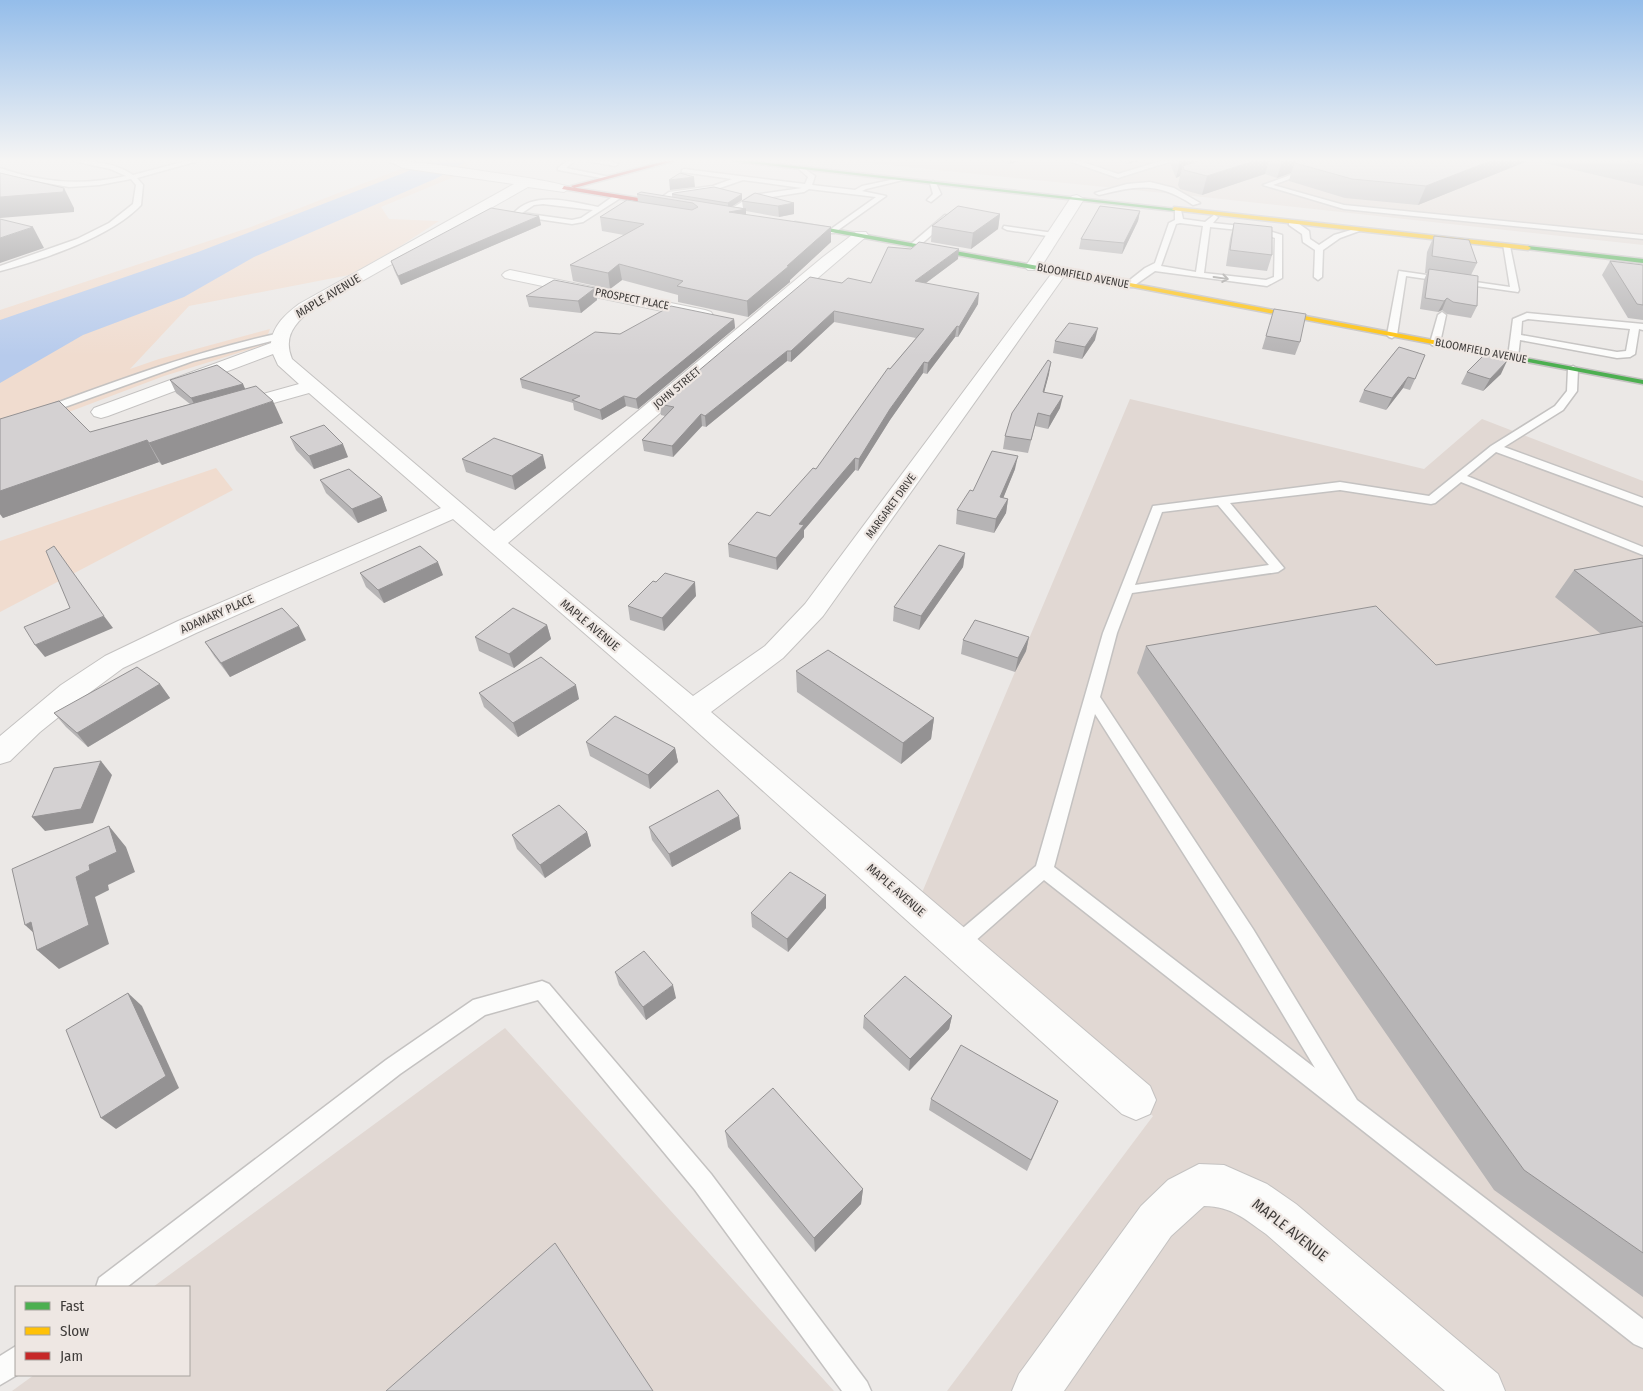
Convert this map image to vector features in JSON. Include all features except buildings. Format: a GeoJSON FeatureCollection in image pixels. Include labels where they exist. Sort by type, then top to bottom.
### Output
{"type":"FeatureCollection","features":[{"type":"Feature","properties":{"kind":"main road","name":"BLOOMFIELD AVENUE"},"geometry":{"type":"LineString","coordinates":[[803,226],[915,245],[1643,382]]}},
{"type":"Feature","properties":{"kind":"main road"},"geometry":{"type":"LineString","coordinates":[[1319,226],[1643,261]]}},
{"type":"Feature","properties":{"kind":"main road"},"geometry":{"type":"LineString","coordinates":[[1409,226],[1643,251]]}},
{"type":"Feature","properties":{"kind":"street","name":"MAPLE AVENUE"},"geometry":{"type":"LineString","coordinates":[[449,226],[305,307],[288,321],[279,341],[284,361],[692,711],[1136,1100]]}},
{"type":"Feature","properties":{"kind":"street"},"geometry":{"type":"LineString","coordinates":[[1033,267],[1060,226]]}},
{"type":"Feature","properties":{"kind":"street","name":"JOHN STREET"},"geometry":{"type":"LineString","coordinates":[[494,543],[828,260],[861,235]]}},
{"type":"Feature","properties":{"kind":"street","name":"MARGARET DRIVE"},"geometry":{"type":"LineString","coordinates":[[692,711],[774,652],[814,610],[1060,272]]}},
{"type":"Feature","properties":{"kind":"street","name":"PROSPECT PLACE"},"geometry":{"type":"LineString","coordinates":[[510,275],[716,317]]}},
{"type":"Feature","properties":{"kind":"street"},"geometry":{"type":"LineString","coordinates":[[734,321],[753,325]]}},
{"type":"Feature","properties":{"kind":"street"},"geometry":{"type":"LineString","coordinates":[[101,412],[279,341]]}},
{"type":"Feature","properties":{"kind":"street"},"geometry":{"type":"LineString","coordinates":[[218,413],[312,386]]}},
{"type":"Feature","properties":{"kind":"street","name":"ADAMARY PLACE"},"geometry":{"type":"LineString","coordinates":[[0,753],[30,724],[114,662],[187,627],[456,510]]}},
{"type":"Feature","properties":{"kind":"street","name":"MAPLE AVENUE"},"geometry":{"type":"LineString","coordinates":[[1036,1391],[1156,1221],[1183,1195],[1199,1185],[1224,1186],[1252,1198],[1281,1219],[1480,1391]]}},
{"type":"Feature","properties":{"kind":"lane"},"geometry":{"type":"LineString","coordinates":[[0,269],[80,241],[108,226]]}},
{"type":"Feature","properties":{"kind":"lane"},"geometry":{"type":"LineString","coordinates":[[834,231],[841,226]]}},
{"type":"Feature","properties":{"kind":"lane"},"geometry":{"type":"LineString","coordinates":[[915,245],[938,226]]}},
{"type":"Feature","properties":{"kind":"lane"},"geometry":{"type":"LineString","coordinates":[[1155,268],[1159,264],[1172,226]]}},
{"type":"Feature","properties":{"kind":"lane"},"geometry":{"type":"LineString","coordinates":[[1200,275],[1207,226]]}},
{"type":"Feature","properties":{"kind":"lane"},"geometry":{"type":"LineString","coordinates":[[1129,285],[1148,270],[1155,268],[1266,283],[1278,278],[1279,237],[1259,230],[1224,226]]}},
{"type":"Feature","properties":{"kind":"lane"},"geometry":{"type":"LineString","coordinates":[[1296,226],[1306,233],[1306,240],[1319,249]]}},
{"type":"Feature","properties":{"kind":"lane"},"geometry":{"type":"LineString","coordinates":[[1533,226],[1643,237]]}},
{"type":"Feature","properties":{"kind":"lane"},"geometry":{"type":"LineString","coordinates":[[1007,228],[1054,235]]}},
{"type":"Feature","properties":{"kind":"lane"},"geometry":{"type":"LineString","coordinates":[[1318,277],[1319,249],[1326,242],[1343,233],[1358,230]]}},
{"type":"Feature","properties":{"kind":"lane"},"geometry":{"type":"LineString","coordinates":[[1392,334],[1402,273],[1515,290],[1506,246]]}},
{"type":"Feature","properties":{"kind":"lane"},"geometry":{"type":"LineString","coordinates":[[1446,269],[1449,280]]}},
{"type":"Feature","properties":{"kind":"lane"},"geometry":{"type":"LineString","coordinates":[[1435,343],[1442,315]]}},
{"type":"Feature","properties":{"kind":"lane"},"geometry":{"type":"LineString","coordinates":[[1513,357],[1518,319],[1527,316],[1639,326],[1630,354],[1617,355],[1516,337]]}},
{"type":"Feature","properties":{"kind":"lane"},"geometry":{"type":"LineString","coordinates":[[38,413],[174,364],[249,342],[279,341]]}},
{"type":"Feature","properties":{"kind":"lane"},"geometry":{"type":"LineString","coordinates":[[958,944],[1044,870],[1110,633],[1157,509],[1340,486],[1431,500],[1495,448],[1559,408],[1572,392],[1573,369]]}},
{"type":"Feature","properties":{"kind":"lane"},"geometry":{"type":"LineString","coordinates":[[1495,448],[1643,502]]}},
{"type":"Feature","properties":{"kind":"lane"},"geometry":{"type":"LineString","coordinates":[[1460,477],[1643,550]]}},
{"type":"Feature","properties":{"kind":"lane"},"geometry":{"type":"LineString","coordinates":[[1126,590],[1278,568],[1221,501]]}},
{"type":"Feature","properties":{"kind":"lane"},"geometry":{"type":"LineString","coordinates":[[1092,697],[1246,935],[1352,1109]]}},
{"type":"Feature","properties":{"kind":"lane"},"geometry":{"type":"LineString","coordinates":[[1044,870],[1643,1335]]}},
{"type":"Feature","properties":{"kind":"lane"},"geometry":{"type":"LineString","coordinates":[[109,1286],[392,1067],[432,1039],[480,1007],[542,990],[703,1182],[858,1391]]}},
{"type":"Feature","properties":{"kind":"lane"},"geometry":{"type":"LineString","coordinates":[[0,1372],[15,1360]]}},
{"type":"Feature","properties":{"kind":"shaded area"},"geometry":{"type":"Polygon","coordinates":[[[431,226],[396,249],[349,275],[189,306],[130,369],[159,359],[270,329],[264,345],[164,376],[0,438],[0,310],[251,227],[431,226]]]}},
{"type":"Feature","properties":{"kind":"shaded area"},"geometry":{"type":"Polygon","coordinates":[[[1468,226],[1643,226],[1643,245],[1468,226]]]}},
{"type":"Feature","properties":{"kind":"shaded area"},"geometry":{"type":"Polygon","coordinates":[[[1130,399],[1424,469],[1482,419],[1643,481],[1643,1391],[947,1391],[1153,1116],[913,914],[1130,399]]]}},
{"type":"Feature","properties":{"kind":"shaded area"},"geometry":{"type":"Polygon","coordinates":[[[216,468],[233,490],[0,612],[0,541],[216,468]]]}},
{"type":"Feature","properties":{"kind":"shaded area"},"geometry":{"type":"Polygon","coordinates":[[[505,1028],[834,1391],[12,1391],[33,1376],[190,1376],[190,1286],[154,1286],[505,1028]]]}},
{"type":"Feature","properties":{"kind":"water"},"geometry":{"type":"Polygon","coordinates":[[[266,226],[326,226],[254,257],[184,297],[83,335],[0,383],[0,320],[198,252],[266,226]]]}},
{"type":"Feature","properties":{"kind":"traffic: fast"},"geometry":{"type":"LineString","coordinates":[[806,226],[1082,276]]}},
{"type":"Feature","properties":{"kind":"traffic: fast"},"geometry":{"type":"LineString","coordinates":[[1528,248],[1643,261]]}},
{"type":"Feature","properties":{"kind":"traffic: fast"},"geometry":{"type":"LineString","coordinates":[[1438,343],[1643,382]]}},
{"type":"Feature","properties":{"kind":"traffic: slow"},"geometry":{"type":"LineString","coordinates":[[1328,226],[1528,248]]}},
{"type":"Feature","properties":{"kind":"traffic: slow"},"geometry":{"type":"LineString","coordinates":[[1082,276],[1438,343]]}}]}
